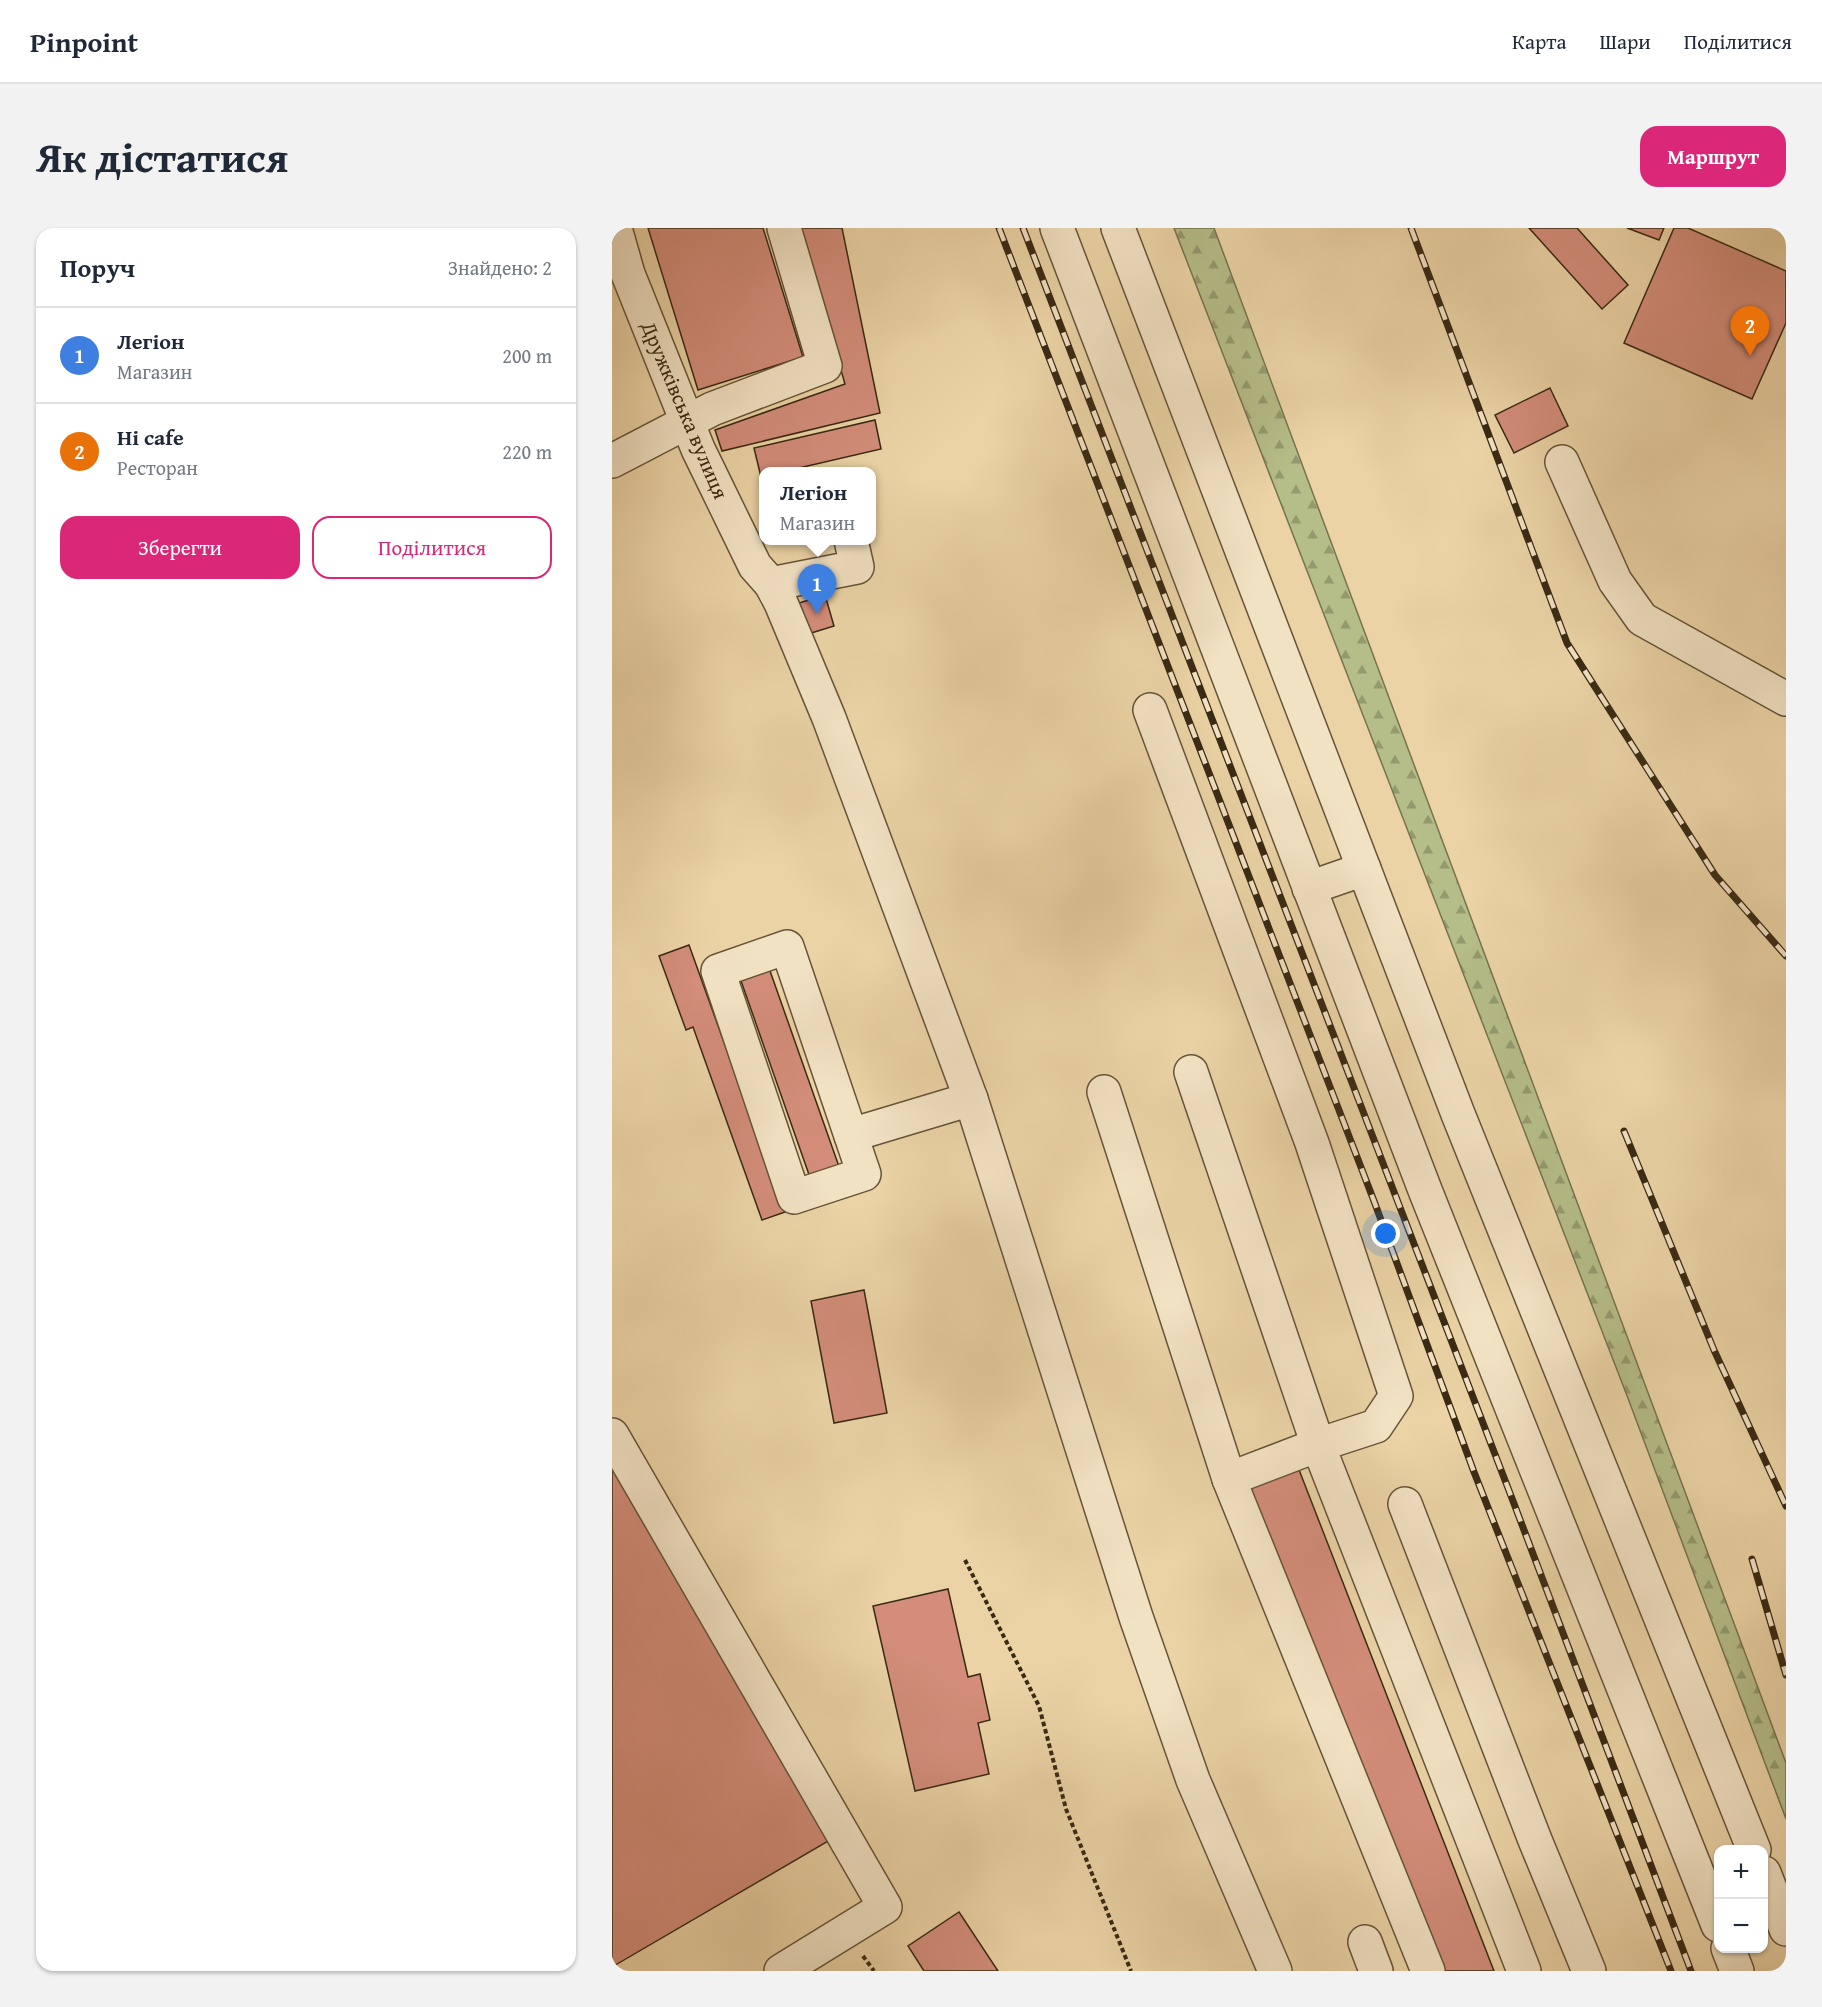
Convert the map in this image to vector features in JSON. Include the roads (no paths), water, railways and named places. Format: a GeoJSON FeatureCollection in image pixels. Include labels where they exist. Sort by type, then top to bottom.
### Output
{"type":"FeatureCollection","features":[{"type":"Feature","properties":{"kind":"lane","name":"Дружківська вулиця"},"geometry":{"type":"LineString","coordinates":[[615,228],[628,274],[699,449],[754,566],[771,584],[781,603],[828,718],[971,1098],[1136,1617],[1192,1780],[1275,1971]]}},
{"type":"Feature","properties":{"kind":"lane"},"geometry":{"type":"LineString","coordinates":[[612,461],[712,409],[825,366],[784,228]]}},
{"type":"Feature","properties":{"kind":"lane"},"geometry":{"type":"LineString","coordinates":[[1057,228],[1429,1201],[1714,1913]]}},
{"type":"Feature","properties":{"kind":"lane"},"geometry":{"type":"LineString","coordinates":[[1118,228],[1462,1125],[1752,1845]]}},
{"type":"Feature","properties":{"kind":"lane"},"geometry":{"type":"LineString","coordinates":[[1562,462],[1616,581],[1642,620],[1786,699]]}},
{"type":"Feature","properties":{"kind":"lane"},"geometry":{"type":"LineString","coordinates":[[771,584],[857,567],[852,545]]}},
{"type":"Feature","properties":{"kind":"lane"},"geometry":{"type":"LineString","coordinates":[[1150,710],[1312,1143],[1396,1396],[1376,1426],[1318,1444],[1229,1479]]}},
{"type":"Feature","properties":{"kind":"lane"},"geometry":{"type":"LineString","coordinates":[[1309,888],[1364,869]]}},
{"type":"Feature","properties":{"kind":"lane"},"geometry":{"type":"LineString","coordinates":[[787,947],[851,1135],[864,1174],[794,1197],[718,971],[787,947]]}},
{"type":"Feature","properties":{"kind":"lane"},"geometry":{"type":"LineString","coordinates":[[1191,1072],[1318,1444],[1524,1971]]}},
{"type":"Feature","properties":{"kind":"lane"},"geometry":{"type":"LineString","coordinates":[[1104,1092],[1229,1479],[1428,1971]]}},
{"type":"Feature","properties":{"kind":"lane"},"geometry":{"type":"LineString","coordinates":[[851,1135],[971,1098]]}},
{"type":"Feature","properties":{"kind":"lane"},"geometry":{"type":"LineString","coordinates":[[612,1435],[885,1907],[780,1971]]}},
{"type":"Feature","properties":{"kind":"lane"},"geometry":{"type":"LineString","coordinates":[[1405,1504],[1535,1840],[1589,1971]]}},
{"type":"Feature","properties":{"kind":"lane"},"geometry":{"type":"LineString","coordinates":[[1768,1883],[1786,1929]]}},
{"type":"Feature","properties":{"kind":"lane"},"geometry":{"type":"LineString","coordinates":[[1730,1953],[1737,1971]]}},
{"type":"Feature","properties":{"kind":"railway"},"geometry":{"type":"LineString","coordinates":[[999,228],[1374,1201],[1474,1472],[1671,1971]]}},
{"type":"Feature","properties":{"kind":"railway"},"geometry":{"type":"LineString","coordinates":[[1023,228],[1513,1501],[1691,1971]]}},
{"type":"Feature","properties":{"kind":"railway"},"geometry":{"type":"LineString","coordinates":[[1411,228],[1567,643],[1715,875],[1786,956]]}},
{"type":"Feature","properties":{"kind":"railway"},"geometry":{"type":"LineString","coordinates":[[1624,1131],[1714,1350],[1786,1506]]}},
{"type":"Feature","properties":{"kind":"railway"},"geometry":{"type":"LineString","coordinates":[[1752,1559],[1786,1675]]}},
{"type":"Feature","properties":{"kind":"place","name":"Hi cafe"},"geometry":{"type":"Point","coordinates":[1750,356]}},
{"type":"Feature","properties":{"kind":"place","name":"Легіон"},"geometry":{"type":"Point","coordinates":[817,614]}}]}
